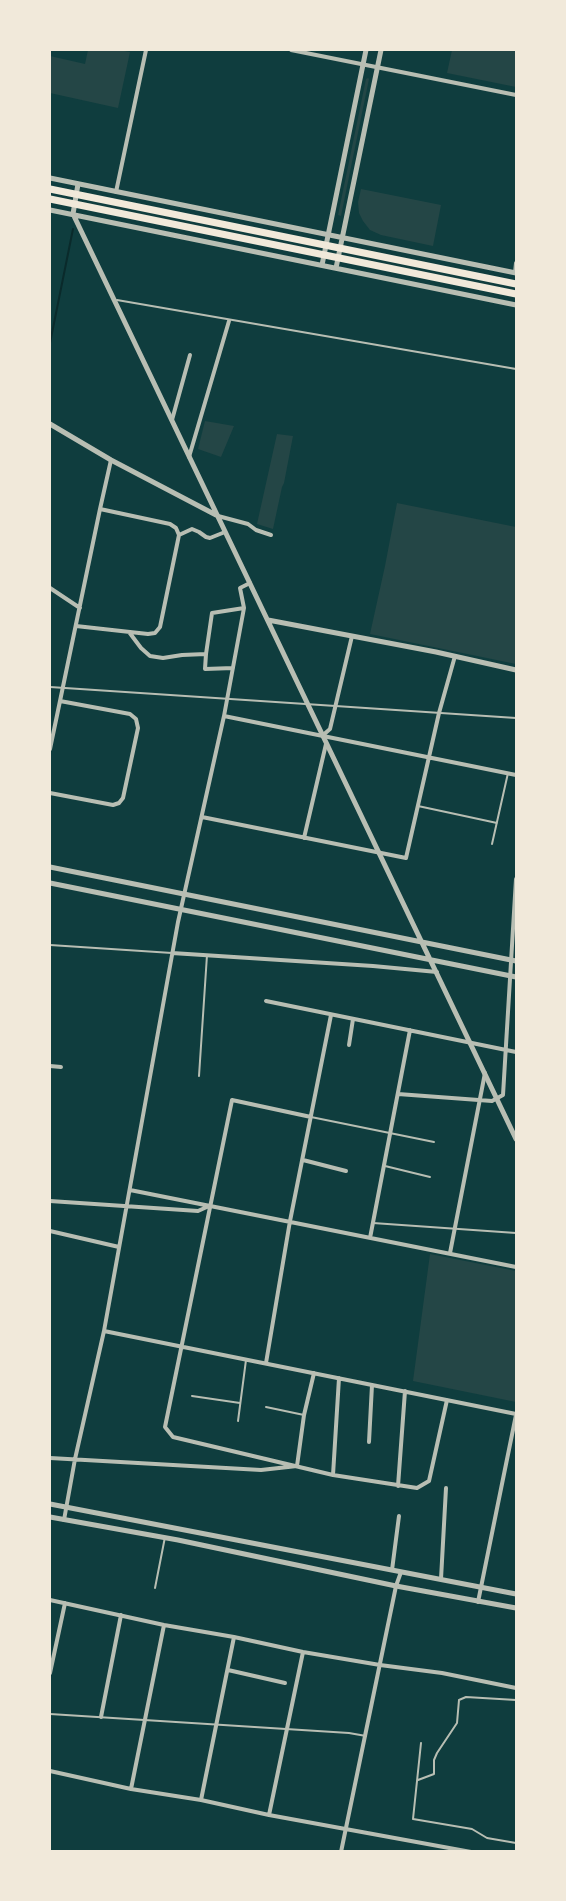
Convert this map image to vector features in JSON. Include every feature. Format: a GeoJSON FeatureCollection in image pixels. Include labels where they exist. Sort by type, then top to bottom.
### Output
{"type":"FeatureCollection","features":[{"type":"Feature","properties":{"kind":"highway"},"geometry":{"type":"LineString","coordinates":[[50,189],[516,284]]}},
{"type":"Feature","properties":{"kind":"highway"},"geometry":{"type":"LineString","coordinates":[[50,199],[516,294]]}},
{"type":"Feature","properties":{"kind":"street"},"geometry":{"type":"LineString","coordinates":[[116,192],[146,50]]}},
{"type":"Feature","properties":{"kind":"street"},"geometry":{"type":"LineString","coordinates":[[291,50],[516,94]]}},
{"type":"Feature","properties":{"kind":"street"},"geometry":{"type":"LineString","coordinates":[[322,265],[366,50]]}},
{"type":"Feature","properties":{"kind":"street"},"geometry":{"type":"LineString","coordinates":[[336,268],[381,50]]}},
{"type":"Feature","properties":{"kind":"street"},"geometry":{"type":"LineString","coordinates":[[50,178],[516,273],[516,263]]}},
{"type":"Feature","properties":{"kind":"street"},"geometry":{"type":"LineString","coordinates":[[78,184],[73,214],[516,1139]]}},
{"type":"Feature","properties":{"kind":"street"},"geometry":{"type":"LineString","coordinates":[[50,210],[516,305]]}},
{"type":"Feature","properties":{"kind":"street"},"geometry":{"type":"LineString","coordinates":[[189,458],[229,321]]}},
{"type":"Feature","properties":{"kind":"street"},"geometry":{"type":"LineString","coordinates":[[172,420],[190,355]]}},
{"type":"Feature","properties":{"kind":"street"},"geometry":{"type":"LineString","coordinates":[[50,424],[111,460],[217,516],[248,524],[256,530],[271,535]]}},
{"type":"Feature","properties":{"kind":"street"},"geometry":{"type":"LineString","coordinates":[[50,749],[111,460]]}},
{"type":"Feature","properties":{"kind":"street"},"geometry":{"type":"LineString","coordinates":[[76,626],[155,633],[160,627],[179,535],[171,524],[100,509]]}},
{"type":"Feature","properties":{"kind":"street"},"geometry":{"type":"LineString","coordinates":[[179,535],[192,529],[210,538],[225,532]]}},
{"type":"Feature","properties":{"kind":"street"},"geometry":{"type":"LineString","coordinates":[[64,1520],[75,1459],[104,1331],[172,953],[224,716],[244,608],[240,588],[250,583]]}},
{"type":"Feature","properties":{"kind":"street"},"geometry":{"type":"LineString","coordinates":[[50,588],[80,608]]}},
{"type":"Feature","properties":{"kind":"street"},"geometry":{"type":"LineString","coordinates":[[233,668],[205,669],[212,613],[244,608]]}},
{"type":"Feature","properties":{"kind":"street"},"geometry":{"type":"LineString","coordinates":[[268,620],[516,669]]}},
{"type":"Feature","properties":{"kind":"street"},"geometry":{"type":"LineString","coordinates":[[129,632],[150,656],[163,658],[206,654]]}},
{"type":"Feature","properties":{"kind":"street"},"geometry":{"type":"LineString","coordinates":[[322,736],[330,729],[352,636]]}},
{"type":"Feature","properties":{"kind":"street"},"geometry":{"type":"LineString","coordinates":[[202,817],[406,858],[439,713],[455,656]]}},
{"type":"Feature","properties":{"kind":"street"},"geometry":{"type":"LineString","coordinates":[[50,793],[112,805],[118,803],[123,798],[138,728],[136,719],[130,714],[60,701]]}},
{"type":"Feature","properties":{"kind":"street"},"geometry":{"type":"LineString","coordinates":[[224,716],[516,775]]}},
{"type":"Feature","properties":{"kind":"street"},"geometry":{"type":"LineString","coordinates":[[304,838],[326,743]]}},
{"type":"Feature","properties":{"kind":"street"},"geometry":{"type":"LineString","coordinates":[[50,867],[514,961]]}},
{"type":"Feature","properties":{"kind":"street"},"geometry":{"type":"LineString","coordinates":[[398,1094],[492,1101],[503,1095],[514,961],[516,879]]}},
{"type":"Feature","properties":{"kind":"street"},"geometry":{"type":"LineString","coordinates":[[50,883],[513,976]]}},
{"type":"Feature","properties":{"kind":"street"},"geometry":{"type":"LineString","coordinates":[[172,953],[437,972]]}},
{"type":"Feature","properties":{"kind":"street"},"geometry":{"type":"LineString","coordinates":[[266,1001],[516,1052]]}},
{"type":"Feature","properties":{"kind":"street"},"geometry":{"type":"LineString","coordinates":[[266,1363],[290,1221],[331,1015]]}},
{"type":"Feature","properties":{"kind":"street"},"geometry":{"type":"LineString","coordinates":[[349,1045],[353,1019]]}},
{"type":"Feature","properties":{"kind":"street"},"geometry":{"type":"LineString","coordinates":[[370,1238],[410,1030]]}},
{"type":"Feature","properties":{"kind":"street"},"geometry":{"type":"LineString","coordinates":[[50,1066],[62,1067]]}},
{"type":"Feature","properties":{"kind":"street"},"geometry":{"type":"LineString","coordinates":[[450,1253],[485,1072]]}},
{"type":"Feature","properties":{"kind":"street"},"geometry":{"type":"LineString","coordinates":[[310,1117],[232,1100],[165,1426],[173,1437],[333,1475],[417,1488],[429,1481],[447,1400]]}},
{"type":"Feature","properties":{"kind":"street"},"geometry":{"type":"LineString","coordinates":[[303,1160],[346,1171]]}},
{"type":"Feature","properties":{"kind":"street"},"geometry":{"type":"LineString","coordinates":[[130,1190],[516,1267]]}},
{"type":"Feature","properties":{"kind":"street"},"geometry":{"type":"LineString","coordinates":[[50,1201],[198,1211],[210,1205]]}},
{"type":"Feature","properties":{"kind":"street"},"geometry":{"type":"LineString","coordinates":[[50,1231],[119,1247]]}},
{"type":"Feature","properties":{"kind":"street"},"geometry":{"type":"LineString","coordinates":[[104,1331],[516,1414],[478,1602]]}},
{"type":"Feature","properties":{"kind":"street"},"geometry":{"type":"LineString","coordinates":[[297,1466],[304,1415],[314,1373]]}},
{"type":"Feature","properties":{"kind":"street"},"geometry":{"type":"LineString","coordinates":[[333,1475],[339,1378]]}},
{"type":"Feature","properties":{"kind":"street"},"geometry":{"type":"LineString","coordinates":[[369,1442],[372,1385]]}},
{"type":"Feature","properties":{"kind":"street"},"geometry":{"type":"LineString","coordinates":[[398,1486],[405,1391]]}},
{"type":"Feature","properties":{"kind":"street"},"geometry":{"type":"LineString","coordinates":[[50,1458],[261,1470],[297,1466]]}},
{"type":"Feature","properties":{"kind":"street"},"geometry":{"type":"LineString","coordinates":[[441,1579],[446,1488]]}},
{"type":"Feature","properties":{"kind":"street"},"geometry":{"type":"LineString","coordinates":[[50,1504],[516,1594]]}},
{"type":"Feature","properties":{"kind":"street"},"geometry":{"type":"LineString","coordinates":[[392,1570],[399,1516]]}},
{"type":"Feature","properties":{"kind":"street"},"geometry":{"type":"LineString","coordinates":[[50,1517],[165,1537],[396,1586],[516,1608]]}},
{"type":"Feature","properties":{"kind":"street"},"geometry":{"type":"LineString","coordinates":[[341,1851],[396,1586],[401,1572]]}},
{"type":"Feature","properties":{"kind":"street"},"geometry":{"type":"LineString","coordinates":[[50,1600],[303,1652],[442,1673],[516,1688]]}},
{"type":"Feature","properties":{"kind":"street"},"geometry":{"type":"LineString","coordinates":[[50,1673],[65,1603]]}},
{"type":"Feature","properties":{"kind":"street"},"geometry":{"type":"LineString","coordinates":[[101,1717],[121,1615]]}},
{"type":"Feature","properties":{"kind":"street"},"geometry":{"type":"LineString","coordinates":[[131,1789],[164,1625]]}},
{"type":"Feature","properties":{"kind":"street"},"geometry":{"type":"LineString","coordinates":[[201,1800],[234,1637]]}},
{"type":"Feature","properties":{"kind":"street"},"geometry":{"type":"LineString","coordinates":[[269,1815],[303,1652]]}},
{"type":"Feature","properties":{"kind":"street"},"geometry":{"type":"LineString","coordinates":[[228,1670],[285,1683]]}},
{"type":"Feature","properties":{"kind":"street"},"geometry":{"type":"LineString","coordinates":[[50,1771],[131,1789],[471,1851]]}},
{"type":"Feature","properties":{"kind":"lane"},"geometry":{"type":"LineString","coordinates":[[114,300],[516,369]]}},
{"type":"Feature","properties":{"kind":"lane"},"geometry":{"type":"LineString","coordinates":[[50,687],[516,718]]}},
{"type":"Feature","properties":{"kind":"lane"},"geometry":{"type":"LineString","coordinates":[[492,844],[508,773]]}},
{"type":"Feature","properties":{"kind":"lane"},"geometry":{"type":"LineString","coordinates":[[418,806],[497,823]]}},
{"type":"Feature","properties":{"kind":"lane"},"geometry":{"type":"LineString","coordinates":[[50,945],[172,953]]}},
{"type":"Feature","properties":{"kind":"lane"},"geometry":{"type":"LineString","coordinates":[[199,1076],[207,955]]}},
{"type":"Feature","properties":{"kind":"lane"},"geometry":{"type":"LineString","coordinates":[[310,1117],[434,1142]]}},
{"type":"Feature","properties":{"kind":"lane"},"geometry":{"type":"LineString","coordinates":[[385,1166],[430,1177]]}},
{"type":"Feature","properties":{"kind":"lane"},"geometry":{"type":"LineString","coordinates":[[373,1223],[516,1233]]}},
{"type":"Feature","properties":{"kind":"lane"},"geometry":{"type":"LineString","coordinates":[[238,1421],[246,1360]]}},
{"type":"Feature","properties":{"kind":"lane"},"geometry":{"type":"LineString","coordinates":[[192,1396],[240,1403]]}},
{"type":"Feature","properties":{"kind":"lane"},"geometry":{"type":"LineString","coordinates":[[266,1407],[304,1415]]}},
{"type":"Feature","properties":{"kind":"lane"},"geometry":{"type":"LineString","coordinates":[[155,1588],[165,1537]]}},
{"type":"Feature","properties":{"kind":"lane"},"geometry":{"type":"LineString","coordinates":[[417,1780],[434,1774],[434,1760],[457,1723],[459,1700],[466,1697],[516,1700]]}},
{"type":"Feature","properties":{"kind":"lane"},"geometry":{"type":"LineString","coordinates":[[50,1714],[349,1733],[366,1736]]}},
{"type":"Feature","properties":{"kind":"lane"},"geometry":{"type":"LineString","coordinates":[[421,1743],[413,1819],[472,1829],[488,1838],[516,1843]]}},
{"type":"Feature","properties":{"kind":"shaded area"},"geometry":{"type":"Polygon","coordinates":[[[88,50],[130,52],[118,108],[50,93],[50,56],[85,64],[88,50]]]}},
{"type":"Feature","properties":{"kind":"shaded area"},"geometry":{"type":"Polygon","coordinates":[[[452,50],[516,50],[516,87],[447,73],[452,50]]]}},
{"type":"Feature","properties":{"kind":"shaded area"},"geometry":{"type":"Polygon","coordinates":[[[369,79],[341,216],[338,215],[369,79]]]}},
{"type":"Feature","properties":{"kind":"shaded area"},"geometry":{"type":"Polygon","coordinates":[[[361,189],[441,205],[433,246],[381,235],[370,230],[359,213],[358,202],[361,189]]]}},
{"type":"Feature","properties":{"kind":"shaded area"},"geometry":{"type":"Polygon","coordinates":[[[205,421],[234,426],[221,457],[198,449],[205,421]]]}},
{"type":"Feature","properties":{"kind":"shaded area"},"geometry":{"type":"Polygon","coordinates":[[[277,434],[293,436],[273,529],[257,524],[277,434]]]}},
{"type":"Feature","properties":{"kind":"shaded area"},"geometry":{"type":"Polygon","coordinates":[[[397,503],[516,527],[516,664],[370,634],[397,503]]]}},
{"type":"Feature","properties":{"kind":"shaded area"},"geometry":{"type":"Polygon","coordinates":[[[430,1254],[516,1271],[516,1402],[413,1381],[430,1254]]]}},
{"type":"Feature","properties":{"kind":"waterway"},"geometry":{"type":"LineString","coordinates":[[50,343],[73,229]]}}]}
